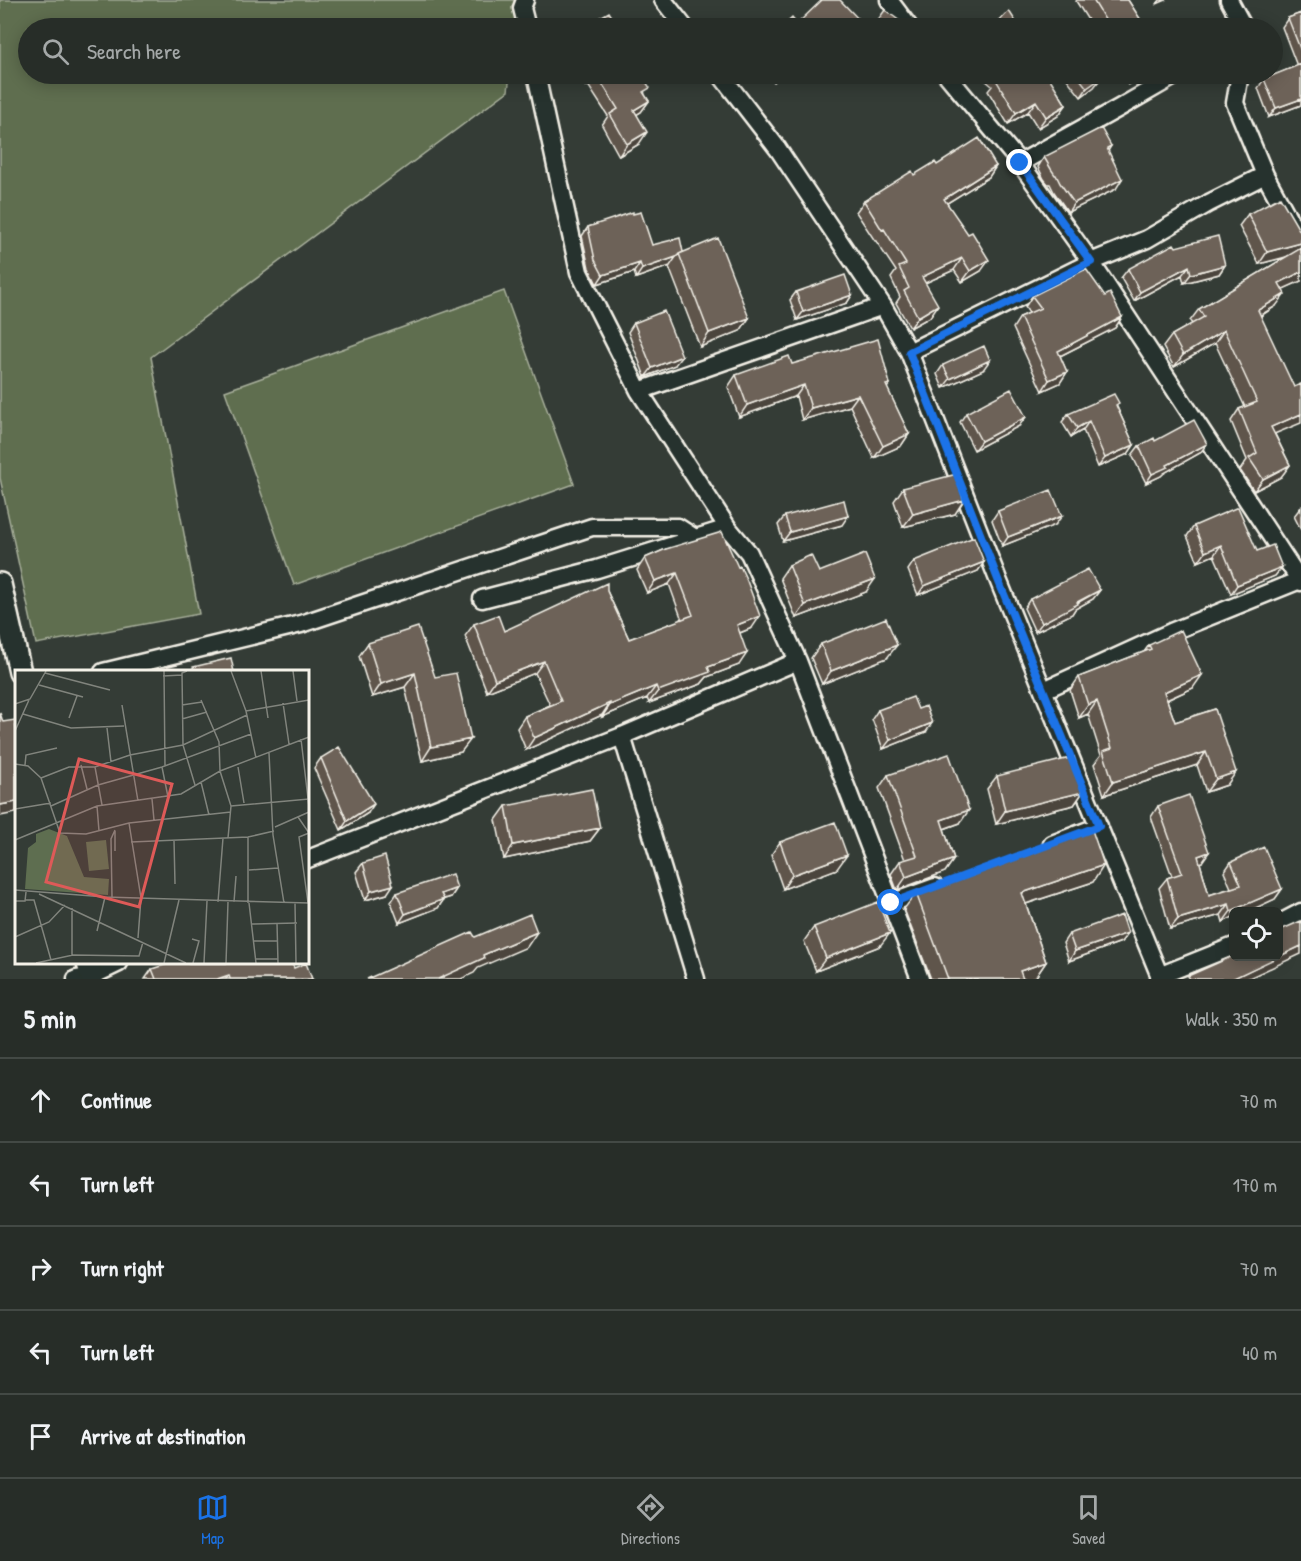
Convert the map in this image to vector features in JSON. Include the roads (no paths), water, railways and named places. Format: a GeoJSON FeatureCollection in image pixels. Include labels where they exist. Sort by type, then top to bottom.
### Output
{"type":"FeatureCollection","features":[{"type":"Feature","properties":{"kind":"street"},"geometry":{"type":"LineString","coordinates":[[524,18],[522,8],[525,0]]}},
{"type":"Feature","properties":{"kind":"street"},"geometry":{"type":"LineString","coordinates":[[663,0],[677,18]]}},
{"type":"Feature","properties":{"kind":"street"},"geometry":{"type":"LineString","coordinates":[[889,0],[902,18]]}},
{"type":"Feature","properties":{"kind":"street"},"geometry":{"type":"LineString","coordinates":[[1229,0],[1239,18]]}},
{"type":"Feature","properties":{"kind":"street"},"geometry":{"type":"LineString","coordinates":[[538,84],[579,272],[639,391],[728,528],[749,553],[798,661],[920,979]]}},
{"type":"Feature","properties":{"kind":"street"},"geometry":{"type":"LineString","coordinates":[[728,84],[778,149],[883,306],[909,352],[999,582],[1160,978],[1229,948]]}},
{"type":"Feature","properties":{"kind":"street"},"geometry":{"type":"LineString","coordinates":[[954,84],[1020,163],[1091,262],[1301,580],[1171,632],[1044,690]]}},
{"type":"Feature","properties":{"kind":"street"},"geometry":{"type":"LineString","coordinates":[[1020,163],[1161,84]]}},
{"type":"Feature","properties":{"kind":"street"},"geometry":{"type":"LineString","coordinates":[[1238,84],[1235,104],[1265,175],[1301,241]]}},
{"type":"Feature","properties":{"kind":"street"},"geometry":{"type":"LineString","coordinates":[[909,352],[1091,262],[1147,239],[1209,203],[1265,175]]}},
{"type":"Feature","properties":{"kind":"street"},"geometry":{"type":"LineString","coordinates":[[639,391],[883,306]]}},
{"type":"Feature","properties":{"kind":"street"},"geometry":{"type":"LineString","coordinates":[[110,670],[301,624],[592,527],[678,527],[695,538]]}},
{"type":"Feature","properties":{"kind":"street"},"geometry":{"type":"LineString","coordinates":[[482,599],[597,569],[728,528]]}},
{"type":"Feature","properties":{"kind":"street"},"geometry":{"type":"LineString","coordinates":[[0,584],[4,624],[19,670]]}},
{"type":"Feature","properties":{"kind":"street"},"geometry":{"type":"LineString","coordinates":[[309,859],[622,736],[798,661]]}},
{"type":"Feature","properties":{"kind":"street"},"geometry":{"type":"LineString","coordinates":[[622,736],[696,979]]}},
{"type":"Feature","properties":{"kind":"street"},"geometry":{"type":"LineString","coordinates":[[1033,851],[1099,826]]}},
{"type":"Feature","properties":{"kind":"street"},"geometry":{"type":"LineString","coordinates":[[891,903],[946,883]]}},
{"type":"Feature","properties":{"kind":"street"},"geometry":{"type":"LineString","coordinates":[[1283,921],[1301,912]]}},
{"type":"Feature","properties":{"kind":"street"},"geometry":{"type":"LineString","coordinates":[[87,974],[115,964]]}}]}
